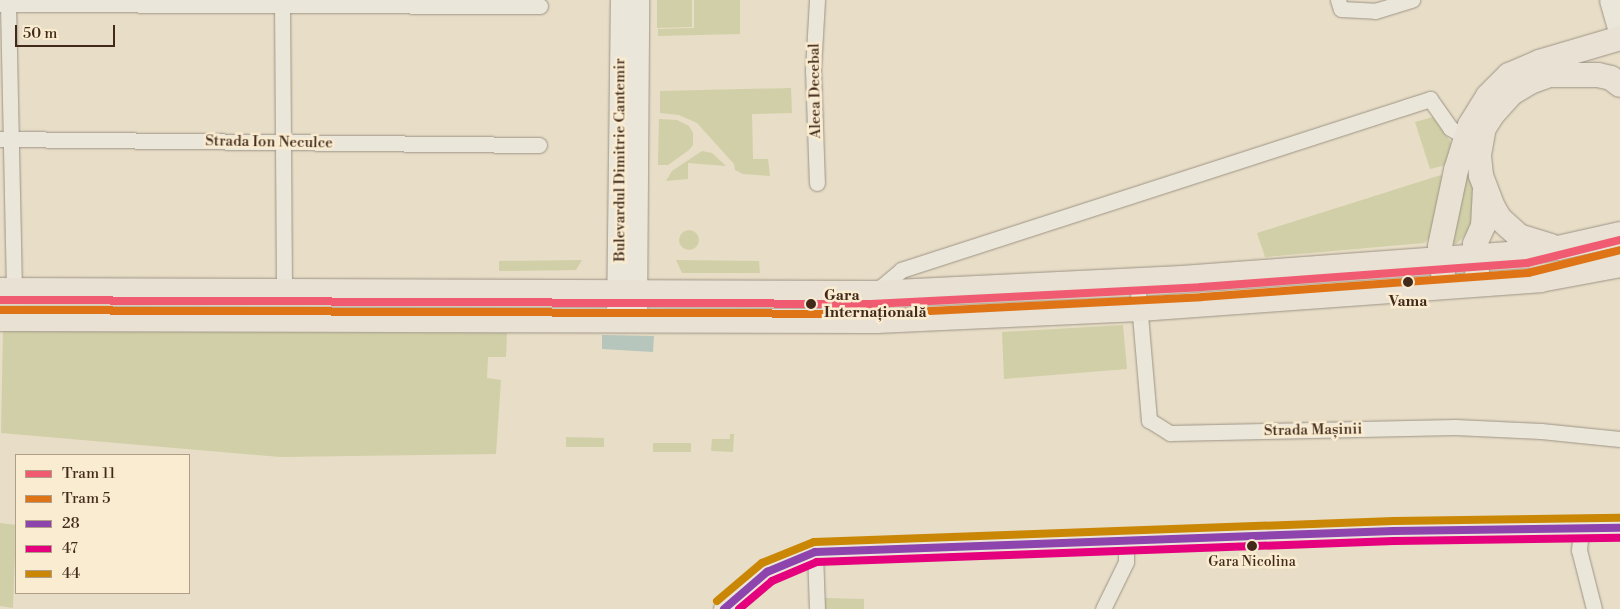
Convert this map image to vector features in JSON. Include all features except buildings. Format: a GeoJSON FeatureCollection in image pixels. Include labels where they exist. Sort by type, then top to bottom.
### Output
{"type":"FeatureCollection","features":[{"type":"Feature","properties":{"kind":"main road"},"geometry":{"type":"LineString","coordinates":[[1433,288],[1442,259],[1440,246],[1456,170],[1467,138],[1488,96],[1511,84],[1539,62],[1620,37]]}},
{"type":"Feature","properties":{"kind":"main road"},"geometry":{"type":"LineString","coordinates":[[1511,84],[1530,82],[1549,75],[1574,73],[1611,78],[1620,85]]}},
{"type":"Feature","properties":{"kind":"main road"},"geometry":{"type":"LineString","coordinates":[[1477,285],[1475,244],[1485,210],[1485,190],[1479,155],[1484,128],[1511,84]]}},
{"type":"Feature","properties":{"kind":"main road"},"geometry":{"type":"LineString","coordinates":[[1485,190],[1500,219],[1512,231],[1528,240],[1558,248]]}},
{"type":"Feature","properties":{"kind":"main road"},"geometry":{"type":"LineString","coordinates":[[7,290],[284,290],[628,294],[874,293],[1137,280],[1442,259],[1558,248],[1620,234]]}},
{"type":"Feature","properties":{"kind":"main road"},"geometry":{"type":"LineString","coordinates":[[0,319],[877,321],[1140,309],[1477,285],[1554,279],[1620,265]]}},
{"type":"Feature","properties":{"kind":"street","name":"Bulevardul Dimitrie Cantemir"},"geometry":{"type":"LineString","coordinates":[[621,0],[628,294]]}},
{"type":"Feature","properties":{"kind":"street","name":"Bulevardul Dimitrie Cantemir"},"geometry":{"type":"LineString","coordinates":[[627,320],[638,0]]}},
{"type":"Feature","properties":{"kind":"street","name":"Aleea Decebal"},"geometry":{"type":"LineString","coordinates":[[817,0],[813,70],[817,183]]}},
{"type":"Feature","properties":{"kind":"street"},"geometry":{"type":"LineString","coordinates":[[1338,0],[1341,9],[1375,11],[1412,0]]}},
{"type":"Feature","properties":{"kind":"street"},"geometry":{"type":"LineString","coordinates":[[1610,0],[1620,37]]}},
{"type":"Feature","properties":{"kind":"street"},"geometry":{"type":"LineString","coordinates":[[7,290],[4,4],[84,1],[540,6]]}},
{"type":"Feature","properties":{"kind":"street"},"geometry":{"type":"LineString","coordinates":[[282,2],[284,290]]}},
{"type":"Feature","properties":{"kind":"street"},"geometry":{"type":"LineString","coordinates":[[874,293],[901,270],[1430,99],[1450,128],[1467,138]]}},
{"type":"Feature","properties":{"kind":"street","name":"Strada Ion Neculce"},"geometry":{"type":"LineString","coordinates":[[5,139],[539,145]]}},
{"type":"Feature","properties":{"kind":"street","name":"Strada Mașinii"},"geometry":{"type":"LineString","coordinates":[[1137,280],[1149,420],[1170,433],[1455,427],[1541,431],[1620,439]]}},
{"type":"Feature","properties":{"kind":"street"},"geometry":{"type":"LineString","coordinates":[[1581,528],[1579,550],[1594,609]]}},
{"type":"Feature","properties":{"kind":"street"},"geometry":{"type":"LineString","coordinates":[[724,609],[767,572],[815,552],[1126,543],[1394,531],[1620,528]]}},
{"type":"Feature","properties":{"kind":"street"},"geometry":{"type":"LineString","coordinates":[[1103,609],[1126,562],[1126,543]]}},
{"type":"Feature","properties":{"kind":"street"},"geometry":{"type":"LineString","coordinates":[[815,552],[817,609]]}},
{"type":"Feature","properties":{"kind":"shaded area"},"geometry":{"type":"Polygon","coordinates":[[[657,0],[692,0],[692,27],[657,28],[657,0]]]}},
{"type":"Feature","properties":{"kind":"shaded area"},"geometry":{"type":"Polygon","coordinates":[[[694,0],[740,0],[740,34],[658,36],[658,29],[694,28],[694,0]]]}},
{"type":"Feature","properties":{"kind":"shaded area"},"geometry":{"type":"Polygon","coordinates":[[[791,88],[792,113],[752,114],[753,159],[768,159],[770,176],[743,174],[735,170],[734,164],[697,123],[679,115],[660,113],[660,91],[791,88]]]}},
{"type":"Feature","properties":{"kind":"shaded area"},"geometry":{"type":"Polygon","coordinates":[[[1433,117],[1453,145],[1450,164],[1430,169],[1415,122],[1433,117]]]}},
{"type":"Feature","properties":{"kind":"shaded area"},"geometry":{"type":"Polygon","coordinates":[[[659,119],[677,120],[689,126],[693,133],[693,145],[668,165],[658,165],[659,119]]]}},
{"type":"Feature","properties":{"kind":"shaded area"},"geometry":{"type":"Polygon","coordinates":[[[702,151],[712,153],[726,166],[688,163],[688,179],[666,181],[672,171],[702,151]]]}},
{"type":"Feature","properties":{"kind":"shaded area"},"geometry":{"type":"Polygon","coordinates":[[[1468,166],[1475,197],[1475,215],[1470,231],[1456,244],[1451,243],[1468,166]]]}},
{"type":"Feature","properties":{"kind":"shaded area"},"geometry":{"type":"Polygon","coordinates":[[[1441,175],[1447,179],[1433,234],[1424,243],[1265,257],[1257,233],[1441,175]]]}},
{"type":"Feature","properties":{"kind":"shaded area"},"geometry":{"type":"Polygon","coordinates":[[[689,230],[696,233],[699,240],[696,247],[689,250],[682,247],[679,240],[682,233],[689,230]]]}},
{"type":"Feature","properties":{"kind":"shaded area"},"geometry":{"type":"Polygon","coordinates":[[[582,260],[576,270],[499,271],[499,261],[582,260]]]}},
{"type":"Feature","properties":{"kind":"shaded area"},"geometry":{"type":"Polygon","coordinates":[[[676,260],[759,261],[760,273],[682,273],[676,260]]]}},
{"type":"Feature","properties":{"kind":"shaded area"},"geometry":{"type":"Polygon","coordinates":[[[1123,325],[1127,369],[1004,379],[1002,332],[1123,325]]]}},
{"type":"Feature","properties":{"kind":"shaded area"},"geometry":{"type":"Polygon","coordinates":[[[3,331],[507,333],[506,357],[488,357],[487,378],[501,380],[496,454],[280,457],[1,433],[3,331]]]}},
{"type":"Feature","properties":{"kind":"shaded area"},"geometry":{"type":"Polygon","coordinates":[[[602,335],[654,336],[653,352],[602,349],[602,335]]]}},
{"type":"Feature","properties":{"kind":"shaded area"},"geometry":{"type":"Polygon","coordinates":[[[730,434],[734,434],[733,452],[711,451],[712,439],[730,439],[730,434]]]}},
{"type":"Feature","properties":{"kind":"shaded area"},"geometry":{"type":"Polygon","coordinates":[[[566,437],[604,438],[604,447],[566,447],[566,437]]]}},
{"type":"Feature","properties":{"kind":"shaded area"},"geometry":{"type":"Polygon","coordinates":[[[653,443],[691,443],[691,452],[653,452],[653,443]]]}},
{"type":"Feature","properties":{"kind":"shaded area"},"geometry":{"type":"Polygon","coordinates":[[[0,523],[15,525],[15,553],[13,608],[0,606],[0,523]]]}},
{"type":"Feature","properties":{"kind":"shaded area"},"geometry":{"type":"Polygon","coordinates":[[[825,598],[864,599],[864,609],[825,609],[825,598]]]}},
{"type":"Feature","properties":{"kind":"tram line","name":"11"},"geometry":{"type":"LineString","coordinates":[[0,300],[870,304],[1201,287],[1527,263],[1620,240]]}},
{"type":"Feature","properties":{"kind":"tram line","name":"5"},"geometry":{"type":"LineString","coordinates":[[0,310],[871,314],[1202,297],[1528,273],[1620,250]]}},
{"type":"Feature","properties":{"kind":"transit line","name":"44"},"geometry":{"type":"LineString","coordinates":[[717,601],[762,563],[814,542],[1394,521],[1620,518]]}},
{"type":"Feature","properties":{"kind":"transit line","name":"28"},"geometry":{"type":"LineString","coordinates":[[724,609],[767,572],[815,552],[1394,531],[1620,528]]}},
{"type":"Feature","properties":{"kind":"transit line","name":"47"},"geometry":{"type":"LineString","coordinates":[[739,609],[772,581],[817,562],[1394,541],[1620,538]]}},
{"type":"Feature","properties":{"kind":"place","name":"Vama"},"geometry":{"type":"Point","coordinates":[1408,282]}},
{"type":"Feature","properties":{"kind":"place","name":"Gara Internațională"},"geometry":{"type":"Point","coordinates":[811,304]}},
{"type":"Feature","properties":{"kind":"place","name":"Gara Nicolina"},"geometry":{"type":"Point","coordinates":[1252,546]}}]}
